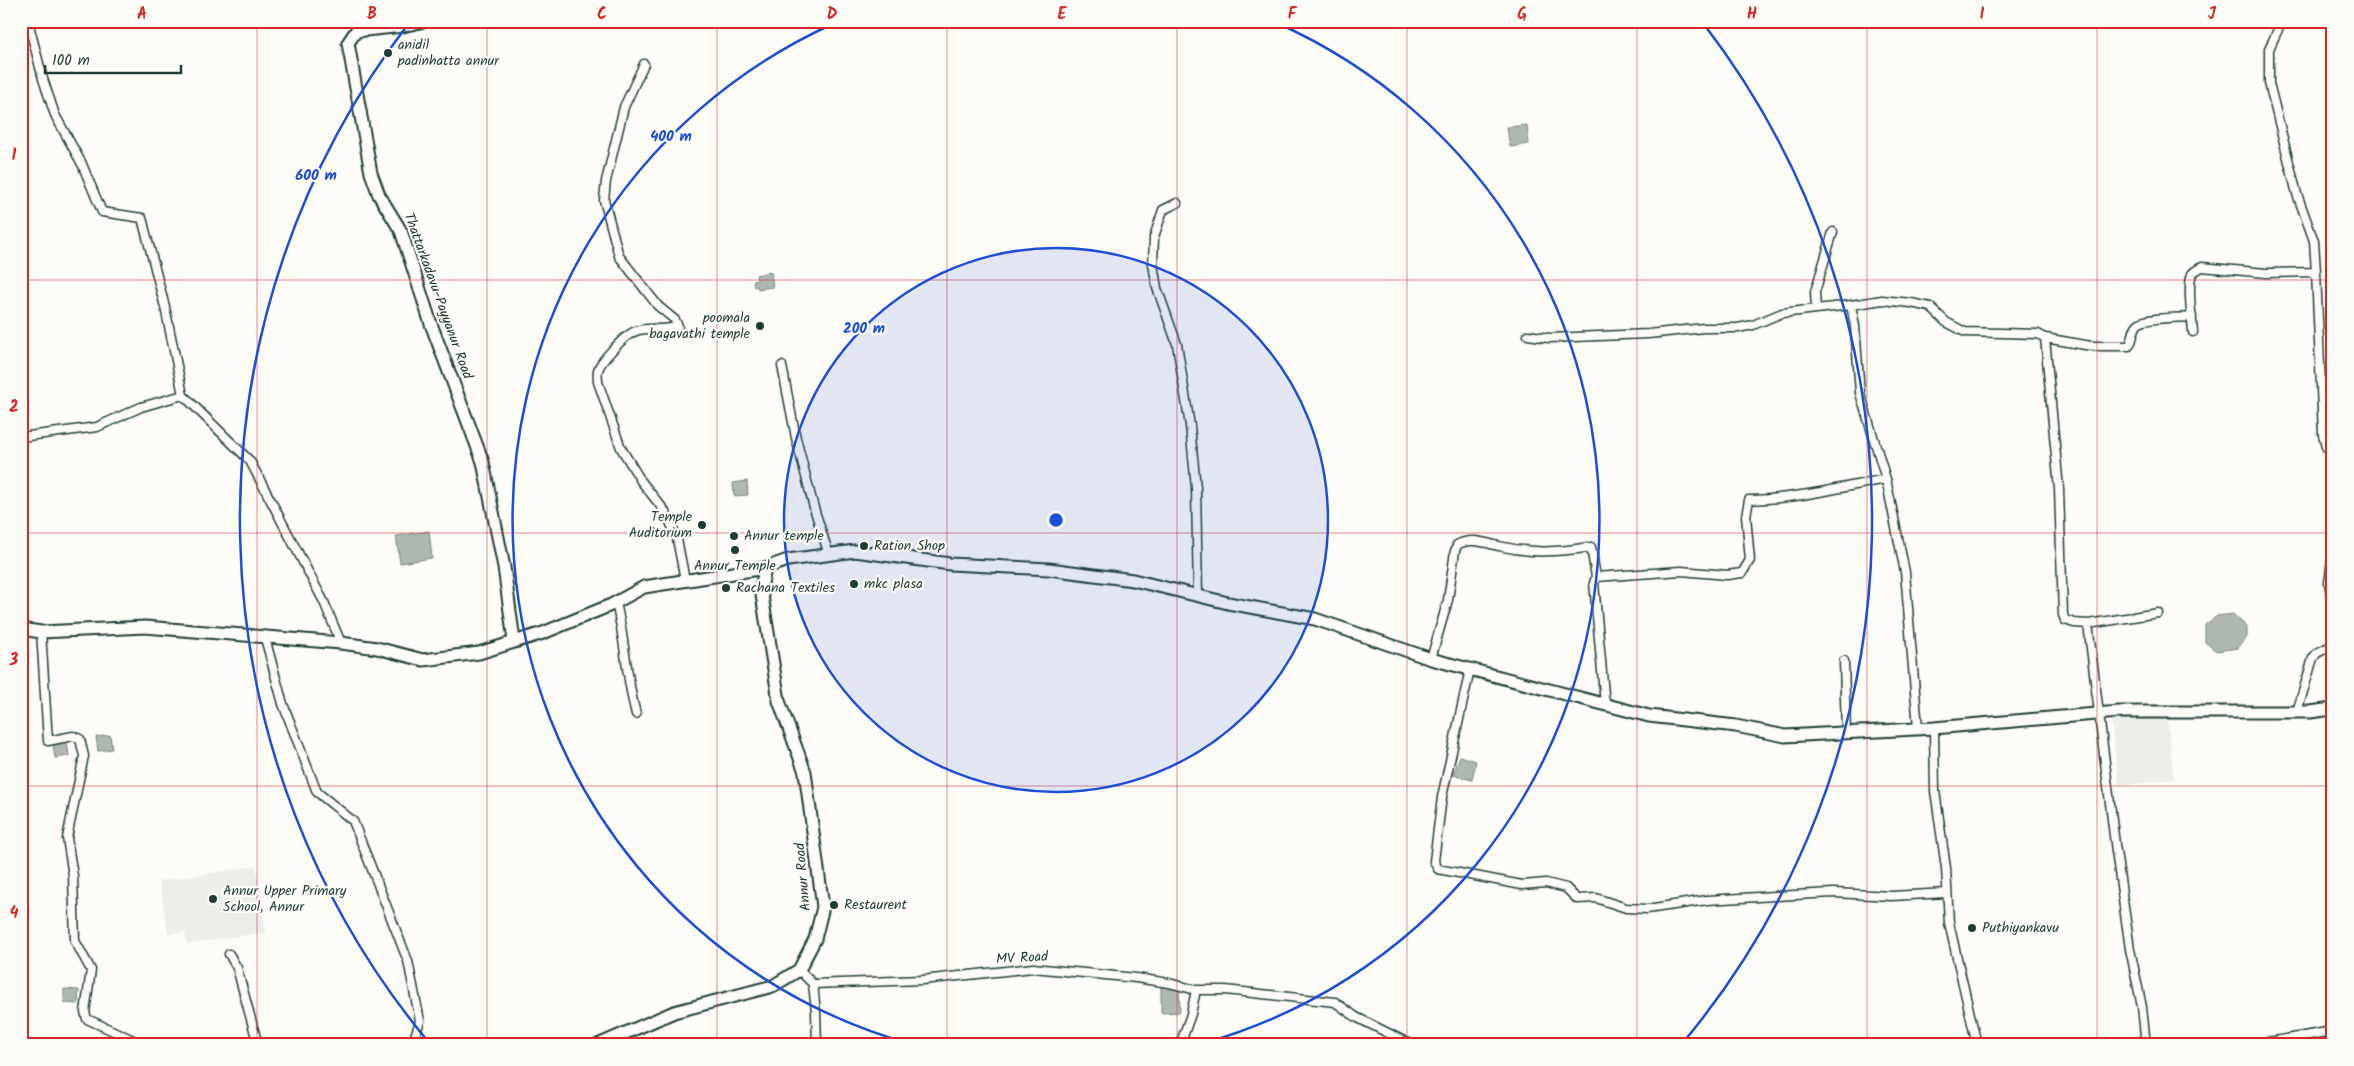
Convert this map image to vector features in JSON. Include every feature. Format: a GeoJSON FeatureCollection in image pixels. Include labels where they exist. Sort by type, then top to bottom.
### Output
{"type":"FeatureCollection","features":[{"type":"Feature","properties":{"kind":"main road","name":"Thattarkadavu-Payyanur Road"},"geometry":{"type":"LineString","coordinates":[[424,21],[403,26],[355,26],[348,43],[371,174],[379,195],[401,230],[431,324],[483,462],[504,567],[514,641]]}},
{"type":"Feature","properties":{"kind":"main road"},"geometry":{"type":"LineString","coordinates":[[21,629],[41,632],[145,628],[341,643],[377,648],[423,660],[479,653],[543,633],[616,603],[644,587],[765,568],[788,560],[856,551],[950,564],[1049,568],[1133,580],[1198,596],[1315,619],[1431,659],[1649,716],[1736,726],[1785,736],[1934,728],[2097,714],[2333,710]]}},
{"type":"Feature","properties":{"kind":"main road","name":"Annur Road"},"geometry":{"type":"LineString","coordinates":[[765,568],[761,589],[777,692],[805,772],[823,907],[815,939],[799,970]]}},
{"type":"Feature","properties":{"kind":"main road"},"geometry":{"type":"LineString","coordinates":[[598,1045],[674,1012],[773,986],[799,970]]}},
{"type":"Feature","properties":{"kind":"street"},"geometry":{"type":"LineString","coordinates":[[28,21],[55,115],[82,164],[102,212],[142,218],[165,307],[183,395],[250,461],[324,602],[341,643]]}},
{"type":"Feature","properties":{"kind":"street"},"geometry":{"type":"LineString","coordinates":[[2282,21],[2270,49],[2269,83],[2298,194],[2314,241],[2324,442],[2326,447],[2333,449]]}},
{"type":"Feature","properties":{"kind":"street"},"geometry":{"type":"LineString","coordinates":[[644,64],[624,107],[606,181],[604,200],[619,256],[658,306],[675,320],[678,326],[660,331],[646,329],[634,331],[610,353],[601,365],[598,370],[598,382],[621,448],[641,482],[664,510],[671,524],[677,540],[685,580]]}},
{"type":"Feature","properties":{"kind":"street"},"geometry":{"type":"LineString","coordinates":[[1177,203],[1163,210],[1154,237],[1154,264],[1157,288],[1177,344],[1190,426],[1196,488],[1198,596]]}},
{"type":"Feature","properties":{"kind":"street"},"geometry":{"type":"LineString","coordinates":[[1816,308],[1815,292],[1833,232]]}},
{"type":"Feature","properties":{"kind":"street"},"geometry":{"type":"LineString","coordinates":[[2193,332],[2192,274],[2202,267],[2266,274],[2316,272]]}},
{"type":"Feature","properties":{"kind":"street"},"geometry":{"type":"LineString","coordinates":[[1528,335],[1549,338],[1648,334],[1704,328],[1738,328],[1752,325],[1782,313],[1882,300],[1930,307],[1946,322],[1966,332],[2038,334],[2045,338],[2091,346],[2129,346],[2132,341],[2133,331],[2139,323],[2149,320],[2192,317]]}},
{"type":"Feature","properties":{"kind":"street"},"geometry":{"type":"LineString","coordinates":[[1851,305],[1855,326],[1860,393],[1886,479],[1905,572],[1918,728]]}},
{"type":"Feature","properties":{"kind":"street"},"geometry":{"type":"LineString","coordinates":[[2045,338],[2059,481],[2064,614],[2066,620],[2074,623],[2088,624],[2158,613]]}},
{"type":"Feature","properties":{"kind":"street"},"geometry":{"type":"LineString","coordinates":[[782,366],[796,438],[814,508],[829,555]]}},
{"type":"Feature","properties":{"kind":"street"},"geometry":{"type":"LineString","coordinates":[[2321,392],[2333,392]]}},
{"type":"Feature","properties":{"kind":"street"},"geometry":{"type":"LineString","coordinates":[[21,437],[96,427],[141,407],[183,395]]}},
{"type":"Feature","properties":{"kind":"street"},"geometry":{"type":"LineString","coordinates":[[1596,577],[1681,571],[1726,575],[1742,573],[1750,560],[1746,516],[1749,500],[1770,500],[1886,479]]}},
{"type":"Feature","properties":{"kind":"street"},"geometry":{"type":"LineString","coordinates":[[1431,659],[1444,618],[1457,545],[1477,540],[1521,551],[1547,553],[1591,547],[1596,577],[1594,583],[1605,705]]}},
{"type":"Feature","properties":{"kind":"street"},"geometry":{"type":"LineString","coordinates":[[2333,551],[2329,583],[2333,609]]}},
{"type":"Feature","properties":{"kind":"street"},"geometry":{"type":"LineString","coordinates":[[616,603],[630,692],[636,714]]}},
{"type":"Feature","properties":{"kind":"street"},"geometry":{"type":"LineString","coordinates":[[2088,624],[2097,714],[2123,902],[2142,1007],[2146,1045]]}},
{"type":"Feature","properties":{"kind":"street"},"geometry":{"type":"LineString","coordinates":[[41,632],[48,741],[73,736],[80,739],[84,756],[67,838],[73,876],[75,941],[91,970],[85,1012],[87,1019],[134,1040],[135,1045]]}},
{"type":"Feature","properties":{"kind":"street"},"geometry":{"type":"LineString","coordinates":[[265,638],[284,704],[317,792],[353,821],[408,961],[420,1021],[412,1045]]}},
{"type":"Feature","properties":{"kind":"street"},"geometry":{"type":"LineString","coordinates":[[2296,712],[2313,658],[2317,653],[2333,645]]}},
{"type":"Feature","properties":{"kind":"street"},"geometry":{"type":"LineString","coordinates":[[1844,661],[1846,732]]}},
{"type":"Feature","properties":{"kind":"street"},"geometry":{"type":"LineString","coordinates":[[1470,670],[1442,797],[1434,861],[1438,869],[1522,885],[1546,883],[1566,888],[1577,899],[1596,898],[1626,908],[1647,909],[1707,900],[1775,896],[1834,893],[1891,896],[1947,893]]}},
{"type":"Feature","properties":{"kind":"street"},"geometry":{"type":"LineString","coordinates":[[1934,728],[1935,791],[1949,923],[1977,1045]]}},
{"type":"Feature","properties":{"kind":"street"},"geometry":{"type":"LineString","coordinates":[[228,954],[237,968],[258,1045]]}},
{"type":"Feature","properties":{"kind":"street","name":"MV Road"},"geometry":{"type":"LineString","coordinates":[[812,984],[931,979],[1033,968],[1136,978],[1169,983],[1196,990],[1225,990],[1335,1002],[1356,1016],[1412,1045]]}},
{"type":"Feature","properties":{"kind":"street"},"geometry":{"type":"LineString","coordinates":[[799,970],[812,984],[816,1012],[817,1045]]}},
{"type":"Feature","properties":{"kind":"street"},"geometry":{"type":"LineString","coordinates":[[1180,1045],[1191,1014],[1196,990]]}},
{"type":"Feature","properties":{"kind":"street"},"geometry":{"type":"LineString","coordinates":[[2250,1045],[2333,1031]]}},
{"type":"Feature","properties":{"kind":"shaded area"},"geometry":{"type":"Polygon","coordinates":[[[1527,125],[1529,144],[1510,147],[1507,127],[1527,125]]]}},
{"type":"Feature","properties":{"kind":"shaded area"},"geometry":{"type":"Polygon","coordinates":[[[771,272],[773,287],[758,289],[757,286],[754,287],[753,281],[757,280],[756,275],[771,272]]]}},
{"type":"Feature","properties":{"kind":"shaded area"},"geometry":{"type":"Polygon","coordinates":[[[747,481],[748,495],[734,496],[733,483],[747,481]]]}},
{"type":"Feature","properties":{"kind":"shaded area"},"geometry":{"type":"Polygon","coordinates":[[[429,531],[432,558],[400,563],[396,536],[429,531]]]}},
{"type":"Feature","properties":{"kind":"shaded area"},"geometry":{"type":"Polygon","coordinates":[[[2233,614],[2247,627],[2247,637],[2238,648],[2216,651],[2205,642],[2205,625],[2217,616],[2233,614]]]}},
{"type":"Feature","properties":{"kind":"shaded area"},"geometry":{"type":"Polygon","coordinates":[[[2167,717],[2174,779],[2119,786],[2111,719],[2167,717]]]}},
{"type":"Feature","properties":{"kind":"shaded area"},"geometry":{"type":"Polygon","coordinates":[[[110,735],[112,749],[98,751],[96,737],[110,735]]]}},
{"type":"Feature","properties":{"kind":"shaded area"},"geometry":{"type":"Polygon","coordinates":[[[67,742],[69,756],[55,758],[53,744],[67,742]]]}},
{"type":"Feature","properties":{"kind":"shaded area"},"geometry":{"type":"Polygon","coordinates":[[[1460,756],[1476,761],[1472,780],[1453,775],[1460,756]]]}},
{"type":"Feature","properties":{"kind":"shaded area"},"geometry":{"type":"Polygon","coordinates":[[[256,866],[266,932],[187,944],[185,932],[168,934],[159,881],[256,866]]]}},
{"type":"Feature","properties":{"kind":"shaded area"},"geometry":{"type":"Polygon","coordinates":[[[1161,986],[1179,986],[1180,1012],[1161,1013],[1161,986]]]}},
{"type":"Feature","properties":{"kind":"shaded area"},"geometry":{"type":"Polygon","coordinates":[[[64,989],[79,990],[78,1004],[64,1003],[64,989]]]}},
{"type":"Feature","properties":{"kind":"place","name":"anidil padinhatta annur"},"geometry":{"type":"Point","coordinates":[388,53]}},
{"type":"Feature","properties":{"kind":"place","name":"poomala bagavathi temple"},"geometry":{"type":"Point","coordinates":[760,326]}},
{"type":"Feature","properties":{"kind":"place","name":"Temple Auditorium"},"geometry":{"type":"Point","coordinates":[702,525]}},
{"type":"Feature","properties":{"kind":"place","name":"Annur temple"},"geometry":{"type":"Point","coordinates":[734,536]}},
{"type":"Feature","properties":{"kind":"place","name":"Ration Shop"},"geometry":{"type":"Point","coordinates":[864,546]}},
{"type":"Feature","properties":{"kind":"place","name":"Annur Temple"},"geometry":{"type":"Point","coordinates":[735,550]}},
{"type":"Feature","properties":{"kind":"place","name":"mkc plasa"},"geometry":{"type":"Point","coordinates":[854,584]}},
{"type":"Feature","properties":{"kind":"place","name":"Rachana Textiles"},"geometry":{"type":"Point","coordinates":[726,588]}},
{"type":"Feature","properties":{"kind":"place","name":"Annur Upper Primary School, Annur"},"geometry":{"type":"Point","coordinates":[213,899]}},
{"type":"Feature","properties":{"kind":"place","name":"Restaurent"},"geometry":{"type":"Point","coordinates":[834,905]}},
{"type":"Feature","properties":{"kind":"place","name":"Puthiyankavu"},"geometry":{"type":"Point","coordinates":[1972,928]}}]}
